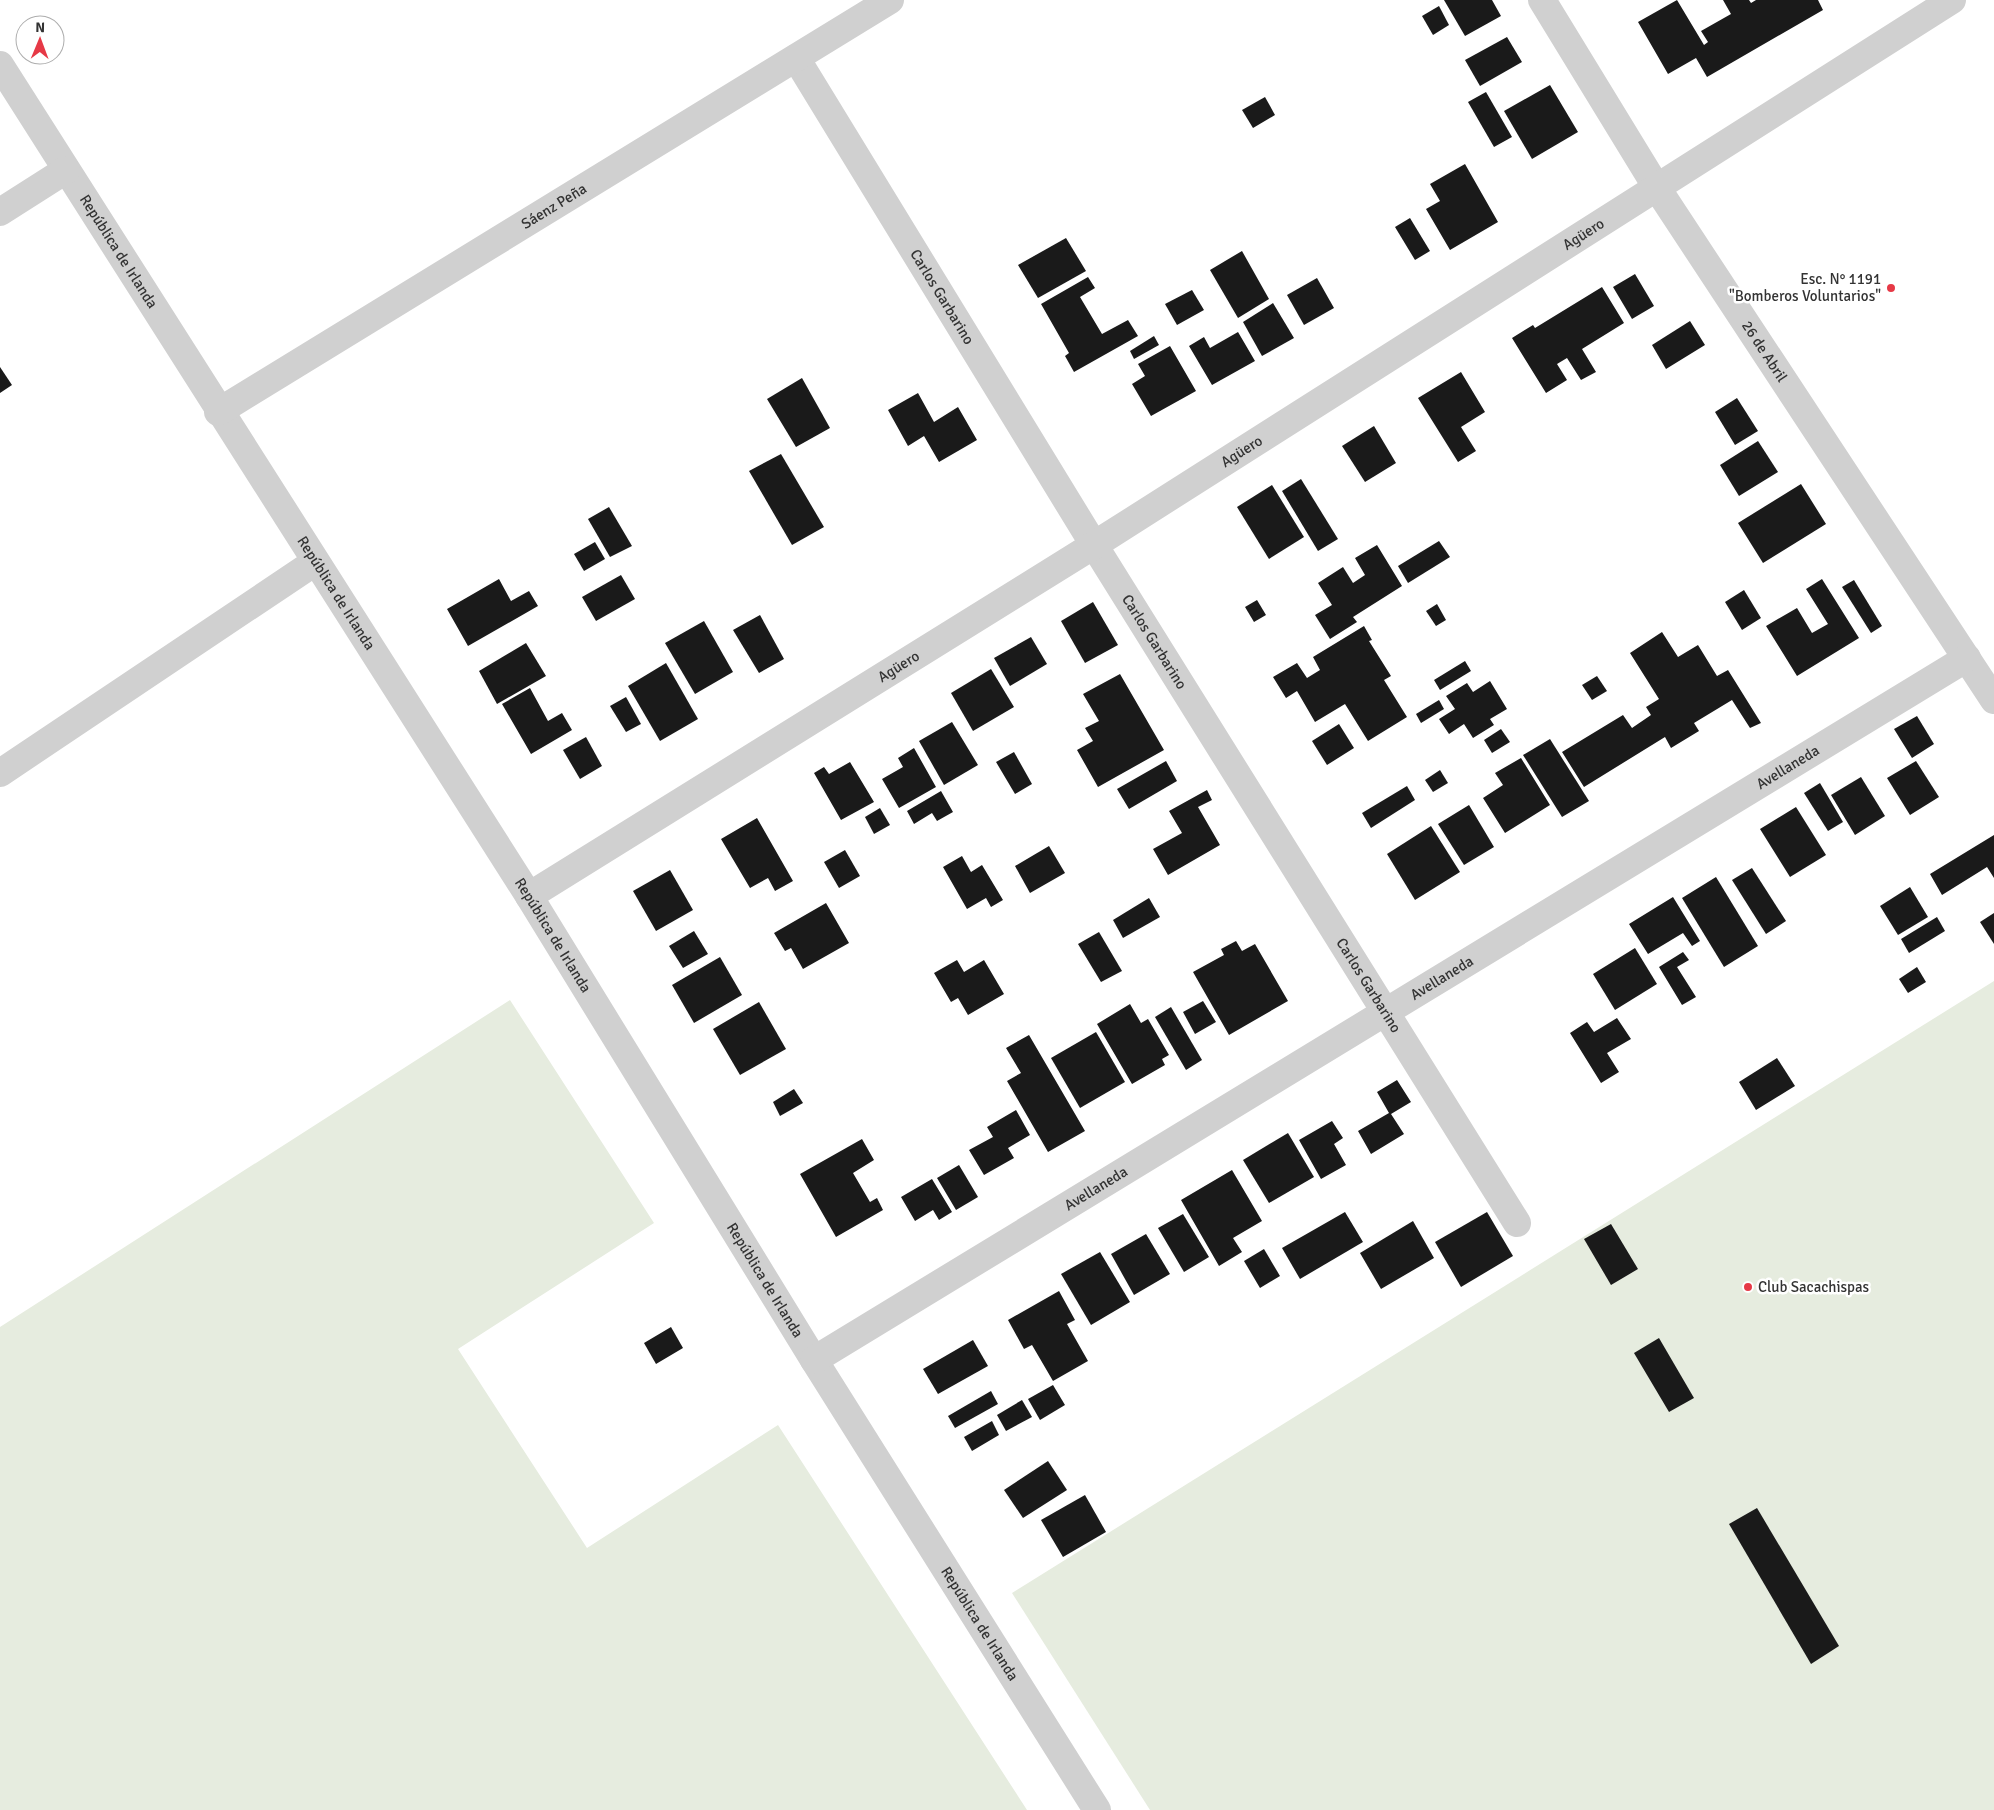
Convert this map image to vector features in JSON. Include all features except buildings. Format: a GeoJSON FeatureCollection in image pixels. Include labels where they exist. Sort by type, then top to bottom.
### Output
{"type":"FeatureCollection","features":[{"type":"Feature","properties":{"kind":"street","name":"Sáenz Peña"},"geometry":{"type":"LineString","coordinates":[[218,412],[890,0]]}},
{"type":"Feature","properties":{"kind":"street","name":"26 de Abril"},"geometry":{"type":"LineString","coordinates":[[1542,0],[1657,188],[1994,700]]}},
{"type":"Feature","properties":{"kind":"street","name":"Agüero"},"geometry":{"type":"LineString","coordinates":[[529,896],[1094,545],[1952,0]]}},
{"type":"Feature","properties":{"kind":"street","name":"Carlos Garbarino"},"geometry":{"type":"LineString","coordinates":[[796,58],[1094,545],[1517,1222]]}},
{"type":"Feature","properties":{"kind":"street","name":"República de Irlanda"},"geometry":{"type":"LineString","coordinates":[[0,65],[218,412],[529,896],[814,1360],[1097,1810]]}},
{"type":"Feature","properties":{"kind":"street"},"geometry":{"type":"LineString","coordinates":[[0,212],[66,170]]}},
{"type":"Feature","properties":{"kind":"street"},"geometry":{"type":"LineString","coordinates":[[0,773],[315,562]]}},
{"type":"Feature","properties":{"kind":"street","name":"Avellaneda"},"geometry":{"type":"LineString","coordinates":[[814,1360],[1966,658]]}},
{"type":"Feature","properties":{"kind":"shaded area","name":"Club Sacachispas"},"geometry":{"type":"Polygon","coordinates":[[[1994,981],[1994,1810],[1150,1810],[1012,1593],[1994,981]]]}},
{"type":"Feature","properties":{"kind":"shaded area"},"geometry":{"type":"Polygon","coordinates":[[[510,1000],[654,1223],[458,1349],[587,1548],[778,1425],[1027,1810],[0,1810],[0,1327],[510,1000]]]}},
{"type":"Feature","properties":{"kind":"place","name":"Esc. N° 1191 \"Bomberos Voluntarios\""},"geometry":{"type":"Point","coordinates":[1891,288]}},
{"type":"Feature","properties":{"kind":"place","name":"Club Sacachispas"},"geometry":{"type":"Point","coordinates":[1748,1287]}}]}
